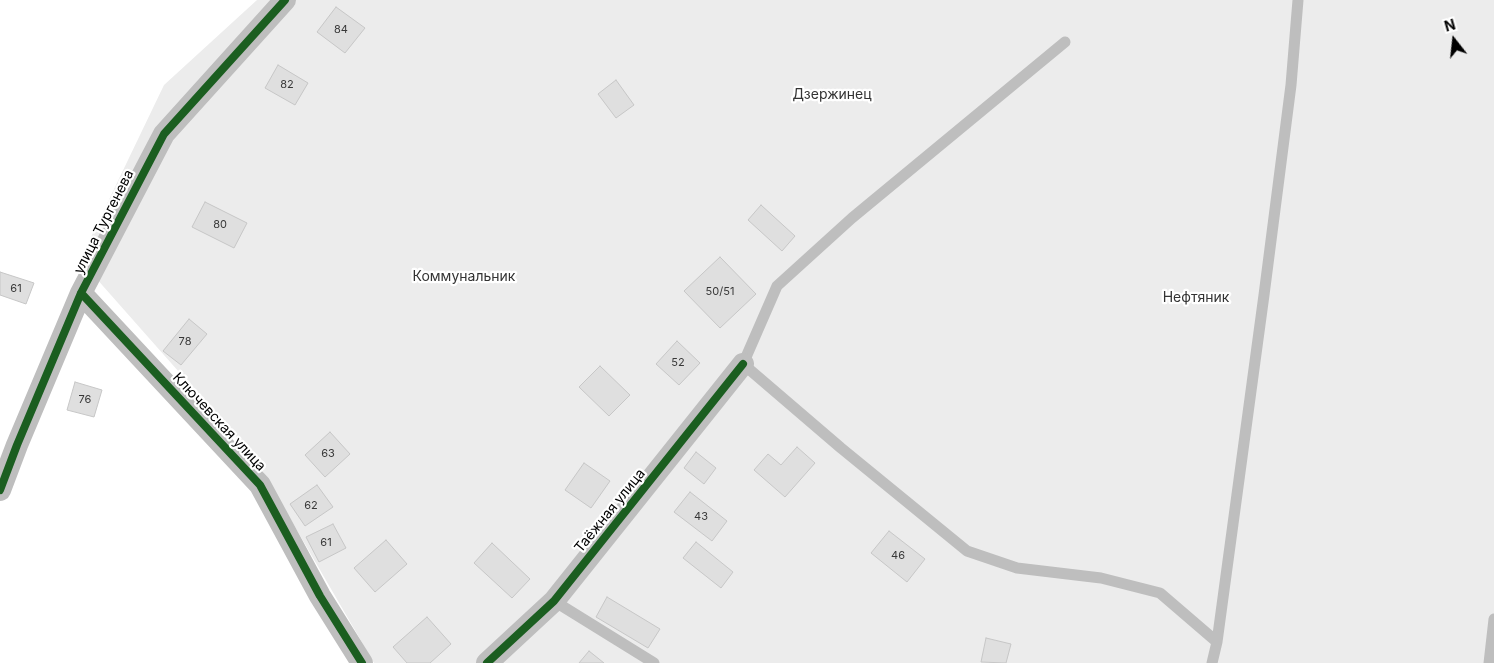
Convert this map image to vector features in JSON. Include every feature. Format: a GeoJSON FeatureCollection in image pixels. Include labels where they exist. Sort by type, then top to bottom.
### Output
{"type":"FeatureCollection","features":[{"type":"Feature","properties":{"kind":"street","name":"улица Тургенева"},"geometry":{"type":"LineString","coordinates":[[0,490],[17,444],[81,293],[164,134],[285,0]]}},
{"type":"Feature","properties":{"kind":"street","name":"Ключевская улица"},"geometry":{"type":"LineString","coordinates":[[81,293],[260,485],[320,596],[362,663]]}},
{"type":"Feature","properties":{"kind":"street","name":"Таёжная улица"},"geometry":{"type":"LineString","coordinates":[[487,663],[554,601],[743,364]]}},
{"type":"Feature","properties":{"kind":"lane"},"geometry":{"type":"LineString","coordinates":[[1212,663],[1217,642],[1290,95],[1298,0]]}},
{"type":"Feature","properties":{"kind":"lane"},"geometry":{"type":"LineString","coordinates":[[1065,42],[852,218],[777,286],[743,364],[841,448],[967,550],[1016,568],[1101,578],[1160,593],[1217,642]]}},
{"type":"Feature","properties":{"kind":"lane"},"geometry":{"type":"LineString","coordinates":[[554,601],[654,663]]}},
{"type":"Feature","properties":{"kind":"lane"},"geometry":{"type":"LineString","coordinates":[[1489,663],[1494,619]]}},
{"type":"Feature","properties":{"kind":"green space"},"geometry":{"type":"Polygon","coordinates":[[[257,0],[1494,0],[1494,663],[374,663],[255,458],[80,260],[164,85],[257,0]]]}},
{"type":"Feature","properties":{"kind":"building"},"geometry":{"type":"Polygon","coordinates":[[[336,7],[365,28],[345,53],[317,32],[336,7]]]}},
{"type":"Feature","properties":{"kind":"building"},"geometry":{"type":"Polygon","coordinates":[[[278,65],[308,83],[295,105],[265,88],[278,65]]]}},
{"type":"Feature","properties":{"kind":"building"},"geometry":{"type":"Polygon","coordinates":[[[616,80],[634,105],[616,118],[598,94],[616,80]]]}},
{"type":"Feature","properties":{"kind":"building"},"geometry":{"type":"Polygon","coordinates":[[[205,202],[247,223],[234,248],[192,227],[205,202]]]}},
{"type":"Feature","properties":{"kind":"building"},"geometry":{"type":"Polygon","coordinates":[[[761,205],[795,236],[782,251],[748,220],[761,205]]]}},
{"type":"Feature","properties":{"kind":"building"},"geometry":{"type":"Polygon","coordinates":[[[720,257],[756,294],[720,328],[684,291],[720,257]]]}},
{"type":"Feature","properties":{"kind":"building"},"geometry":{"type":"Polygon","coordinates":[[[0,272],[34,283],[26,304],[0,295],[0,272]]]}},
{"type":"Feature","properties":{"kind":"building"},"geometry":{"type":"Polygon","coordinates":[[[189,319],[207,334],[181,365],[163,351],[189,319]]]}},
{"type":"Feature","properties":{"kind":"building"},"geometry":{"type":"Polygon","coordinates":[[[677,341],[700,363],[679,385],[656,364],[677,341]]]}},
{"type":"Feature","properties":{"kind":"building"},"geometry":{"type":"Polygon","coordinates":[[[600,366],[630,395],[609,416],[579,387],[600,366]]]}},
{"type":"Feature","properties":{"kind":"building"},"geometry":{"type":"Polygon","coordinates":[[[75,382],[102,390],[94,417],[67,410],[75,382]]]}},
{"type":"Feature","properties":{"kind":"building"},"geometry":{"type":"Polygon","coordinates":[[[330,432],[350,454],[325,477],[305,455],[330,432]]]}},
{"type":"Feature","properties":{"kind":"building"},"geometry":{"type":"Polygon","coordinates":[[[797,447],[815,463],[785,497],[754,470],[768,454],[781,465],[797,447]]]}},
{"type":"Feature","properties":{"kind":"building"},"geometry":{"type":"Polygon","coordinates":[[[696,452],[716,468],[704,484],[684,468],[696,452]]]}},
{"type":"Feature","properties":{"kind":"building"},"geometry":{"type":"Polygon","coordinates":[[[584,463],[610,481],[591,508],[565,490],[584,463]]]}},
{"type":"Feature","properties":{"kind":"building"},"geometry":{"type":"Polygon","coordinates":[[[317,485],[333,507],[305,526],[290,504],[317,485]]]}},
{"type":"Feature","properties":{"kind":"building"},"geometry":{"type":"Polygon","coordinates":[[[690,492],[727,521],[712,541],[674,512],[690,492]]]}},
{"type":"Feature","properties":{"kind":"building"},"geometry":{"type":"Polygon","coordinates":[[[333,524],[346,548],[319,562],[306,537],[333,524]]]}},
{"type":"Feature","properties":{"kind":"building"},"geometry":{"type":"Polygon","coordinates":[[[889,531],[925,559],[907,582],[871,553],[889,531]]]}},
{"type":"Feature","properties":{"kind":"building"},"geometry":{"type":"Polygon","coordinates":[[[386,540],[407,564],[375,592],[354,568],[386,540]]]}},
{"type":"Feature","properties":{"kind":"building"},"geometry":{"type":"Polygon","coordinates":[[[696,542],[733,572],[721,588],[683,558],[696,542]]]}},
{"type":"Feature","properties":{"kind":"building"},"geometry":{"type":"Polygon","coordinates":[[[492,543],[530,579],[512,598],[474,563],[492,543]]]}},
{"type":"Feature","properties":{"kind":"building"},"geometry":{"type":"Polygon","coordinates":[[[607,597],[660,629],[648,648],[596,617],[607,597]]]}},
{"type":"Feature","properties":{"kind":"building"},"geometry":{"type":"Polygon","coordinates":[[[427,617],[451,644],[430,663],[407,663],[393,647],[427,617]]]}},
{"type":"Feature","properties":{"kind":"building"},"geometry":{"type":"Polygon","coordinates":[[[986,638],[1011,644],[1006,663],[981,662],[986,638]]]}},
{"type":"Feature","properties":{"kind":"building"},"geometry":{"type":"Polygon","coordinates":[[[589,651],[604,663],[579,663],[589,651]]]}},
{"type":"Feature","properties":{"kind":"cycle path"},"geometry":{"type":"LineString","coordinates":[[0,490],[81,293],[164,134],[285,0]]}},
{"type":"Feature","properties":{"kind":"cycle path"},"geometry":{"type":"LineString","coordinates":[[81,293],[260,485],[320,596],[362,663]]}},
{"type":"Feature","properties":{"kind":"cycle path"},"geometry":{"type":"LineString","coordinates":[[487,663],[554,601],[743,364]]}},
{"type":"Feature","properties":{"kind":"park label","name":"Дзержинец"},"geometry":{"type":"Point","coordinates":[832,95]}},
{"type":"Feature","properties":{"kind":"park label","name":"Коммунальник"},"geometry":{"type":"Point","coordinates":[464,277]}},
{"type":"Feature","properties":{"kind":"park label","name":"Нефтяник"},"geometry":{"type":"Point","coordinates":[1196,298]}}]}
